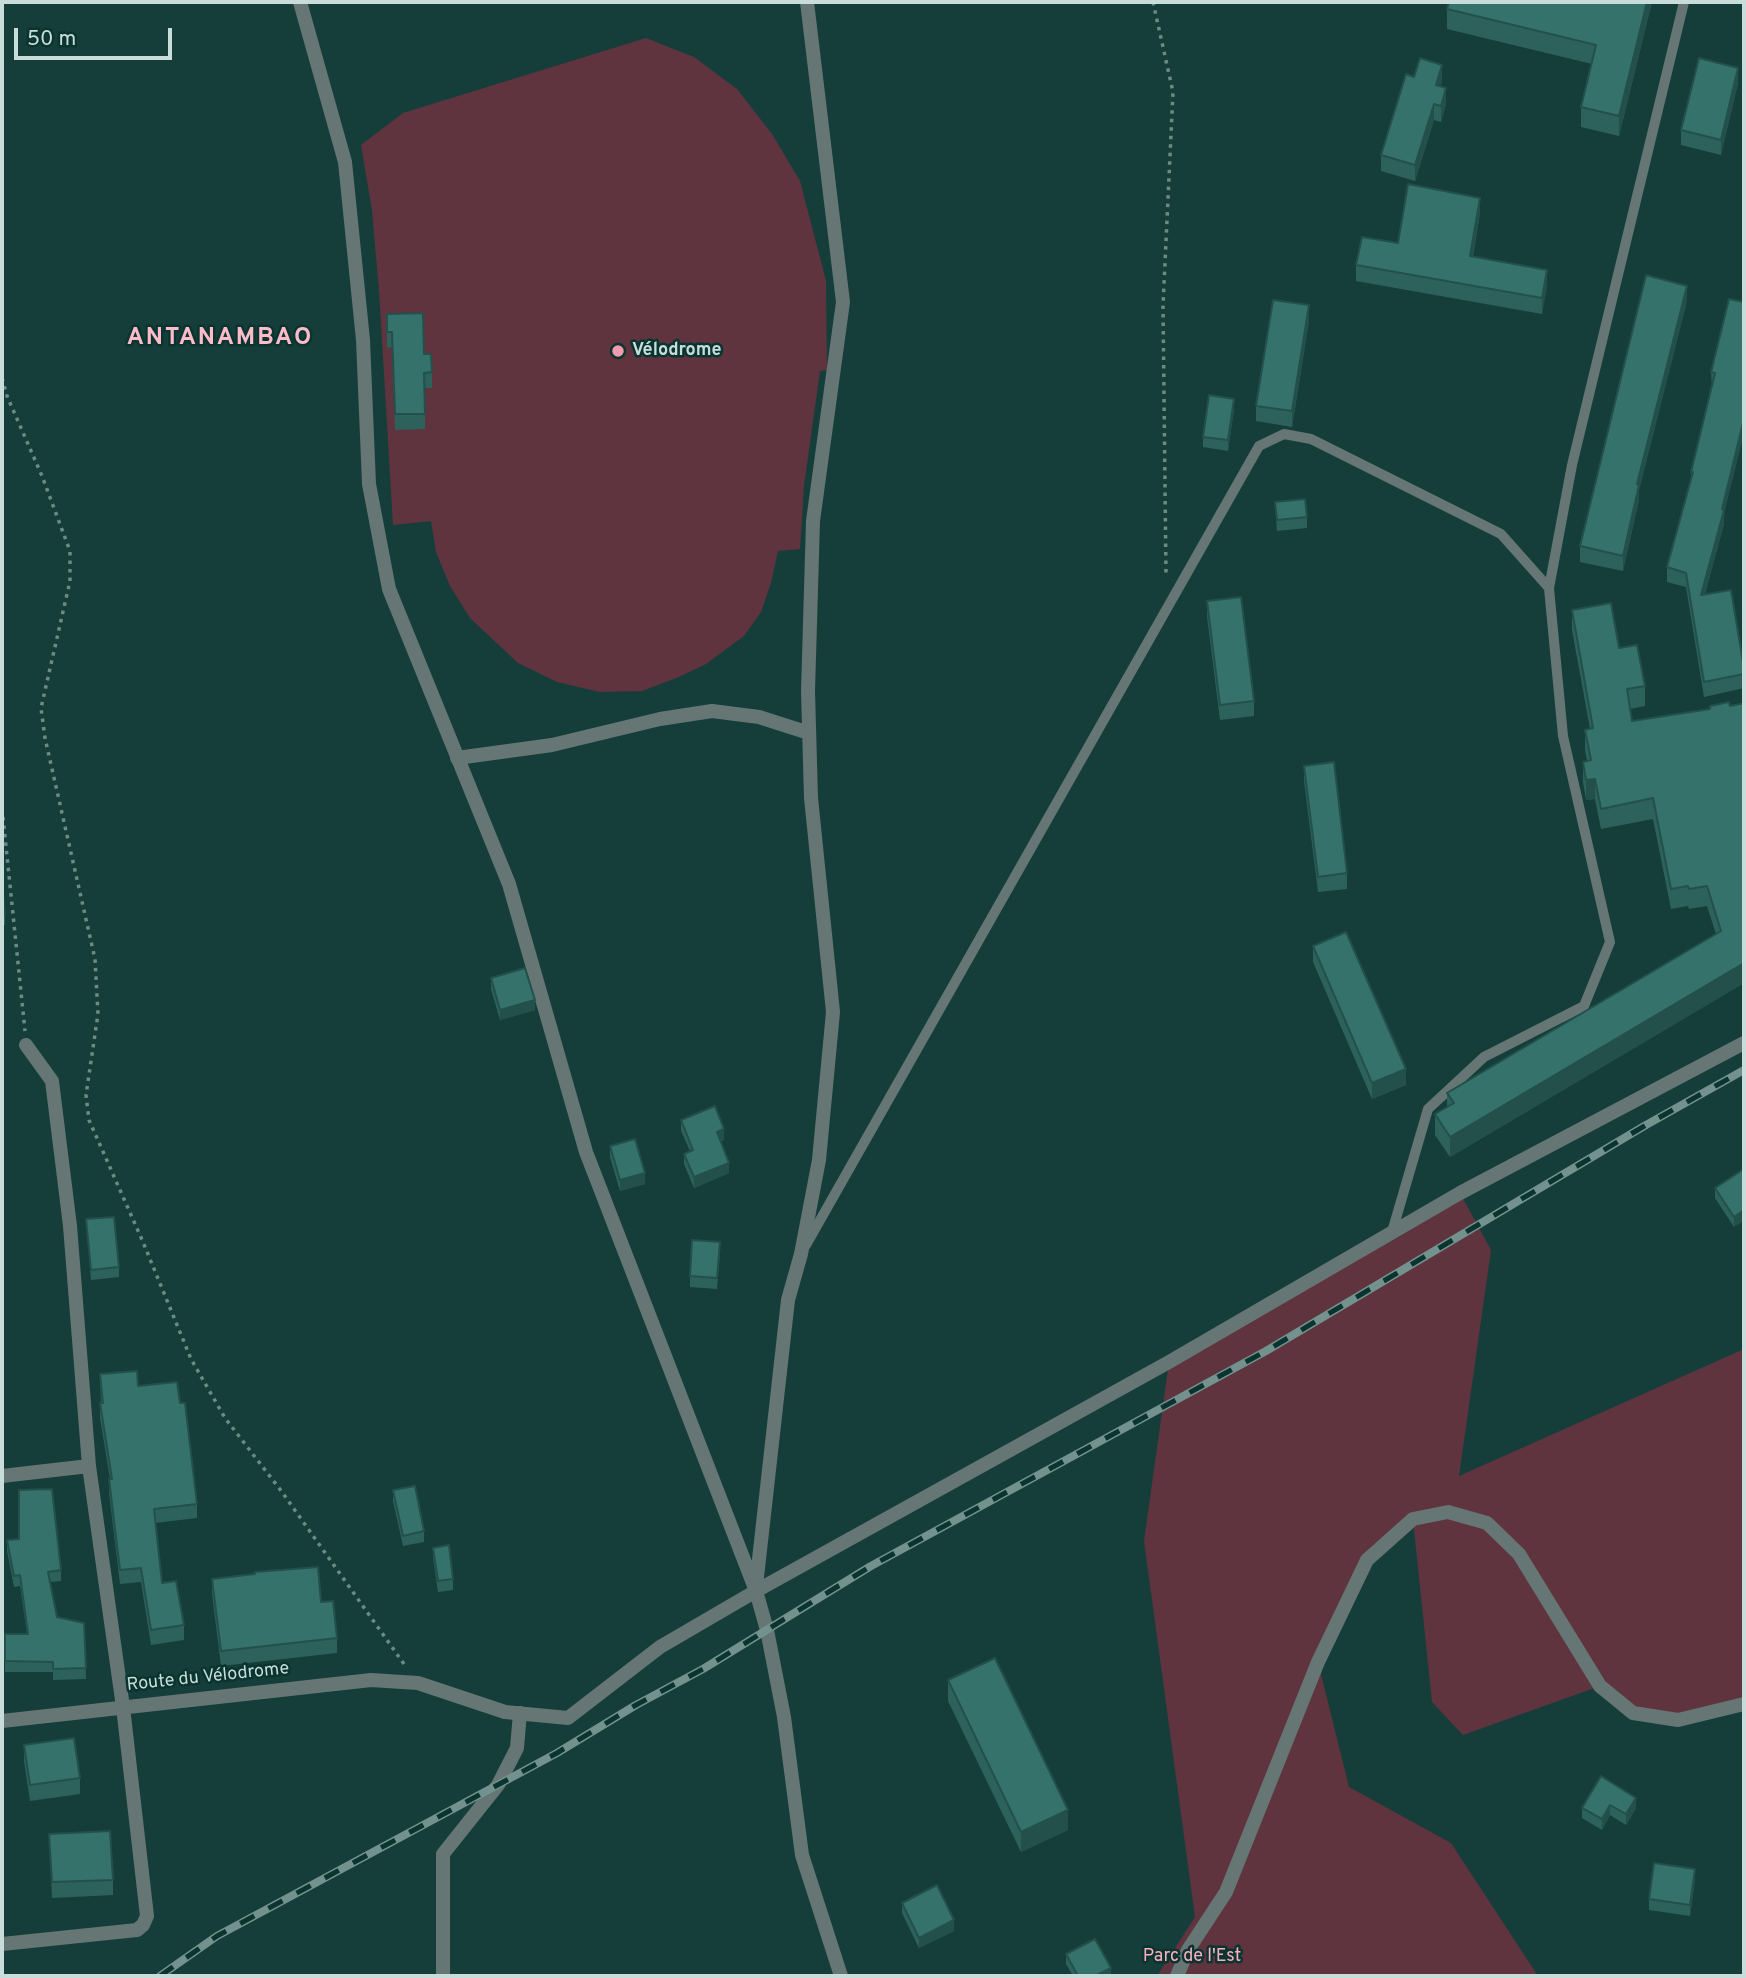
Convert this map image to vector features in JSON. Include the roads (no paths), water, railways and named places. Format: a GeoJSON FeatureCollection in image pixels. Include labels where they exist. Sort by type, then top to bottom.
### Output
{"type":"FeatureCollection","features":[{"type":"Feature","properties":{"kind":"street"},"geometry":{"type":"LineString","coordinates":[[300,2],[345,162],[363,340],[369,484],[389,589],[509,884],[586,1152],[756,1591],[767,1630],[784,1717],[802,1855],[841,1976]]}},
{"type":"Feature","properties":{"kind":"street"},"geometry":{"type":"LineString","coordinates":[[756,1591],[788,1300],[801,1254],[819,1160],[833,1012],[811,797],[809,733],[813,521],[843,302],[807,2]]}},
{"type":"Feature","properties":{"kind":"street"},"geometry":{"type":"LineString","coordinates":[[457,758],[552,745],[660,719],[712,711],[759,718],[809,733]]}},
{"type":"Feature","properties":{"kind":"street","name":"Route du Vélodrome"},"geometry":{"type":"LineString","coordinates":[[2,1721],[370,1680],[418,1683],[505,1712],[568,1718],[660,1647],[756,1591],[1169,1362],[1460,1193],[1744,1043]]}},
{"type":"Feature","properties":{"kind":"street"},"geometry":{"type":"LineString","coordinates":[[2,1944],[137,1930],[143,1925],[146,1916],[122,1707],[89,1466],[70,1226],[52,1080],[26,1045]]}},
{"type":"Feature","properties":{"kind":"street"},"geometry":{"type":"LineString","coordinates":[[2,1476],[89,1466]]}},
{"type":"Feature","properties":{"kind":"street"},"geometry":{"type":"LineString","coordinates":[[1177,1976],[1188,1950],[1226,1892],[1318,1662],[1367,1560],[1413,1519],[1448,1512],[1487,1523],[1519,1553],[1600,1686],[1633,1713],[1678,1720],[1744,1704]]}},
{"type":"Feature","properties":{"kind":"street"},"geometry":{"type":"LineString","coordinates":[[443,1976],[443,1854],[498,1785],[517,1748],[520,1713]]}},
{"type":"Feature","properties":{"kind":"lane"},"geometry":{"type":"LineString","coordinates":[[1392,1232],[1428,1109],[1484,1057],[1584,1006],[1611,942],[1563,736],[1549,588],[1572,465],[1684,2]]}},
{"type":"Feature","properties":{"kind":"lane"},"geometry":{"type":"LineString","coordinates":[[801,1254],[1259,446],[1284,434],[1311,439],[1502,534],[1549,588]]}},
{"type":"Feature","properties":{"kind":"railway"},"geometry":{"type":"LineString","coordinates":[[160,1976],[217,1936],[557,1753],[636,1705],[703,1669],[871,1566],[1266,1351],[1646,1125],[1744,1070]]}},
{"type":"Feature","properties":{"kind":"place","name":"Vélodrome"},"geometry":{"type":"Point","coordinates":[618,351]}},
{"type":"Feature","properties":{"kind":"district","name":"ANTANAMBAO"},"geometry":{"type":"Point","coordinates":[220,339]}},
{"type":"Feature","properties":{"kind":"park label","name":"Parc de l'Est"},"geometry":{"type":"Point","coordinates":[1192,1957]}}]}
